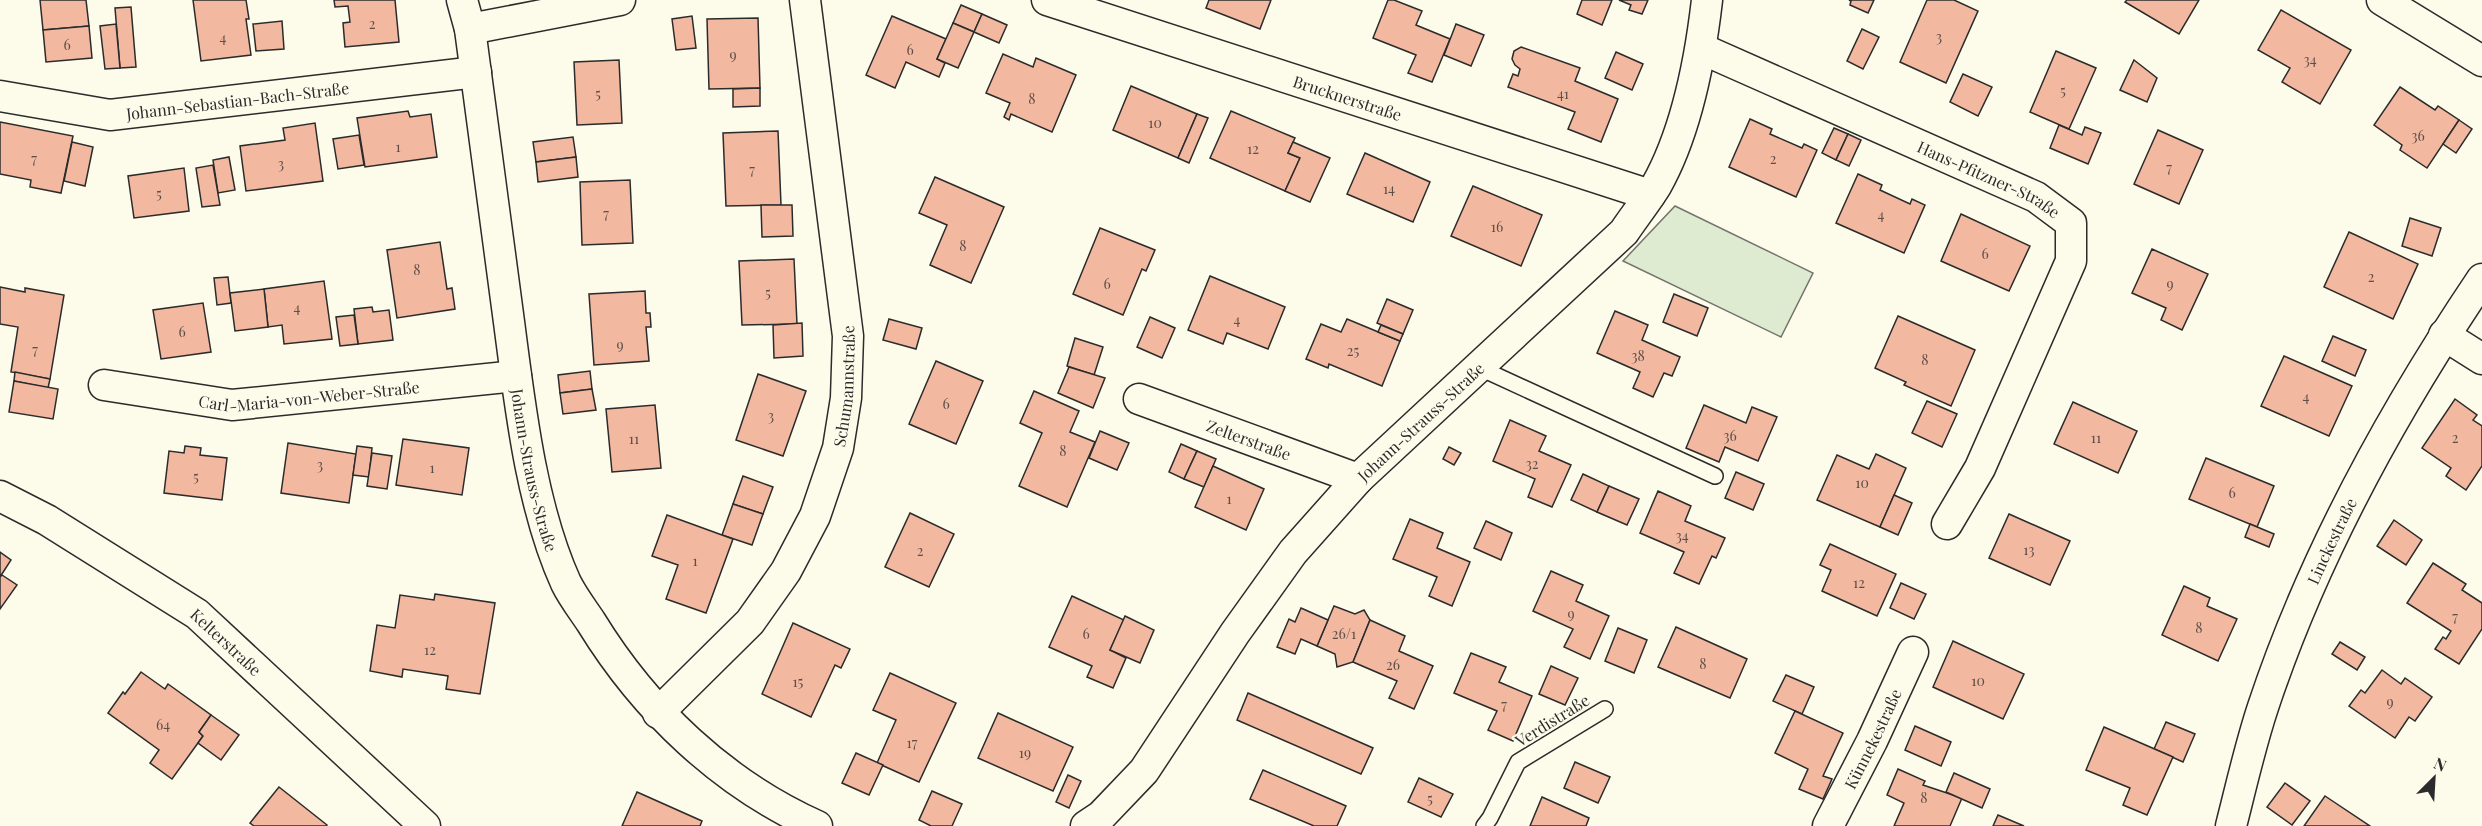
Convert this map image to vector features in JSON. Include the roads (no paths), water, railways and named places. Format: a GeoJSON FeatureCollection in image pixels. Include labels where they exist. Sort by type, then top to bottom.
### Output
{"type":"FeatureCollection","features":[{"type":"Feature","properties":{"kind":"street","name":"Johann-Strauss-Straße"},"geometry":{"type":"LineString","coordinates":[[462,0],[470,29],[516,376],[539,505],[567,584],[610,654],[658,714],[718,768],[789,813],[817,826]]}},
{"type":"Feature","properties":{"kind":"street"},"geometry":{"type":"LineString","coordinates":[[470,29],[620,0]]}},
{"type":"Feature","properties":{"kind":"street","name":"Schumannstraße"},"geometry":{"type":"LineString","coordinates":[[658,714],[750,622],[786,571],[815,516],[838,448],[846,398],[848,336],[805,0]]}},
{"type":"Feature","properties":{"kind":"street","name":"Brucknerstraße"},"geometry":{"type":"LineString","coordinates":[[1047,0],[1650,195]]}},
{"type":"Feature","properties":{"kind":"street","name":"Johann-Strauss-Straße"},"geometry":{"type":"LineString","coordinates":[[1086,826],[1101,816],[1144,771],[1235,633],[1293,552],[1358,479],[1624,232],[1650,195],[1677,141],[1702,49],[1707,0]]}},
{"type":"Feature","properties":{"kind":"street"},"geometry":{"type":"LineString","coordinates":[[2384,1],[2482,61]]}},
{"type":"Feature","properties":{"kind":"street","name":"Hans-Pfitzner-Straße"},"geometry":{"type":"LineString","coordinates":[[1702,49],[2036,197],[2071,224],[2071,261],[1980,468],[1947,524]]}},
{"type":"Feature","properties":{"kind":"street","name":"Johann-Sebastian-Bach-Straße"},"geometry":{"type":"LineString","coordinates":[[0,96],[110,115],[476,72]]}},
{"type":"Feature","properties":{"kind":"street","name":"Linckestraße"},"geometry":{"type":"LineString","coordinates":[[2231,826],[2263,708],[2307,593],[2395,417],[2444,335],[2482,279]]}},
{"type":"Feature","properties":{"kind":"street"},"geometry":{"type":"LineString","coordinates":[[2444,335],[2482,359]]}},
{"type":"Feature","properties":{"kind":"street","name":"Carl-Maria-von-Weber-Straße"},"geometry":{"type":"LineString","coordinates":[[104,385],[232,405],[516,376]]}},
{"type":"Feature","properties":{"kind":"street","name":"Zelterstraße"},"geometry":{"type":"LineString","coordinates":[[1139,399],[1358,479]]}},
{"type":"Feature","properties":{"kind":"street","name":"Kelterstraße"},"geometry":{"type":"LineString","coordinates":[[0,496],[47,520],[197,614],[425,826]]}},
{"type":"Feature","properties":{"kind":"street","name":"Künnekestraße"},"geometry":{"type":"LineString","coordinates":[[1828,826],[1872,741],[1913,652]]}},
{"type":"Feature","properties":{"kind":"lane"},"geometry":{"type":"LineString","coordinates":[[1480,368],[1714,476]]}},
{"type":"Feature","properties":{"kind":"lane","name":"Verdistraße"},"geometry":{"type":"LineString","coordinates":[[1484,826],[1518,762],[1605,709]]}}]}
